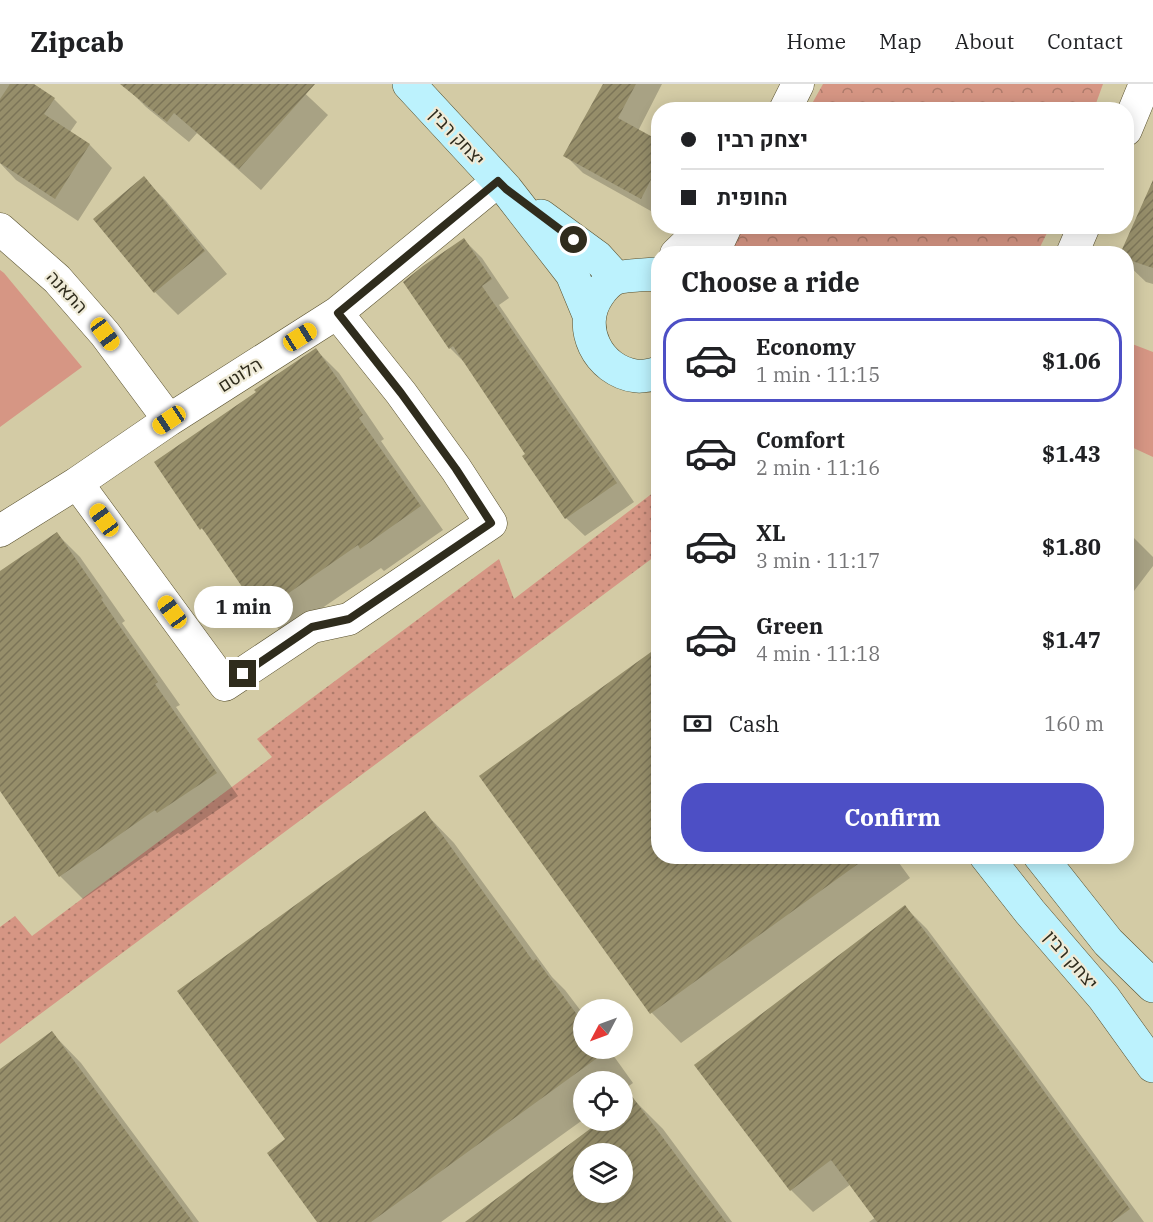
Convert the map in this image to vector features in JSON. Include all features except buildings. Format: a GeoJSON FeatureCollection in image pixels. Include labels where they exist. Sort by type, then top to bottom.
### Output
{"type":"FeatureCollection","features":[{"type":"Feature","properties":{"kind":"street","name":"יצחק רבין"},"geometry":{"type":"LineString","coordinates":[[409,84],[502,185],[572,274],[589,315],[589,331],[593,346],[602,358],[614,369],[651,381]]}},
{"type":"Feature","properties":{"kind":"street"},"geometry":{"type":"LineString","coordinates":[[789,102],[798,84]]}},
{"type":"Feature","properties":{"kind":"street"},"geometry":{"type":"LineString","coordinates":[[1134,111],[1145,84]]}},
{"type":"Feature","properties":{"kind":"street","name":"יצחק רבין"},"geometry":{"type":"LineString","coordinates":[[502,185],[597,257],[616,278]]}},
{"type":"Feature","properties":{"kind":"street","name":"הלוטם"},"geometry":{"type":"LineString","coordinates":[[0,531],[338,313],[502,185]]}},
{"type":"Feature","properties":{"kind":"street","name":"התאנה"},"geometry":{"type":"LineString","coordinates":[[0,229],[57,279],[105,334],[169,420]]}},
{"type":"Feature","properties":{"kind":"street"},"geometry":{"type":"LineString","coordinates":[[685,246],[697,234]]}},
{"type":"Feature","properties":{"kind":"street"},"geometry":{"type":"LineString","coordinates":[[589,315],[594,300],[604,287],[616,278],[651,271]]}},
{"type":"Feature","properties":{"kind":"street"},"geometry":{"type":"LineString","coordinates":[[77,483],[225,686],[312,627],[349,619],[491,523],[456,469],[401,393],[338,313]]}},
{"type":"Feature","properties":{"kind":"street","name":"יצחק רבין"},"geometry":{"type":"LineString","coordinates":[[992,864],[1104,998],[1153,1066]]}},
{"type":"Feature","properties":{"kind":"street"},"geometry":{"type":"LineString","coordinates":[[1046,864],[1108,942],[1153,986]]}},
{"type":"Feature","properties":{"kind":"green space"},"geometry":{"type":"Polygon","coordinates":[[[823,84],[1103,84],[1097,102],[813,102],[823,84]]]}},
{"type":"Feature","properties":{"kind":"green space"},"geometry":{"type":"Polygon","coordinates":[[[737,234],[1046,234],[1040,246],[730,246],[737,234]]]}},
{"type":"Feature","properties":{"kind":"green space"},"geometry":{"type":"Polygon","coordinates":[[[0,270],[82,367],[0,427],[0,270]]]}},
{"type":"Feature","properties":{"kind":"green space"},"geometry":{"type":"Polygon","coordinates":[[[1134,345],[1153,352],[1153,457],[1134,448],[1134,345]]]}},
{"type":"Feature","properties":{"kind":"green space"},"geometry":{"type":"Polygon","coordinates":[[[651,494],[651,559],[0,1044],[0,927],[15,916],[32,936],[272,757],[257,739],[499,559],[514,599],[651,494]]]}},
{"type":"Feature","properties":{"kind":"route"},"geometry":{"type":"LineString","coordinates":[[243,674],[312,627],[349,619],[491,523],[456,469],[401,393],[338,313],[498,181],[574,240]]}}]}
